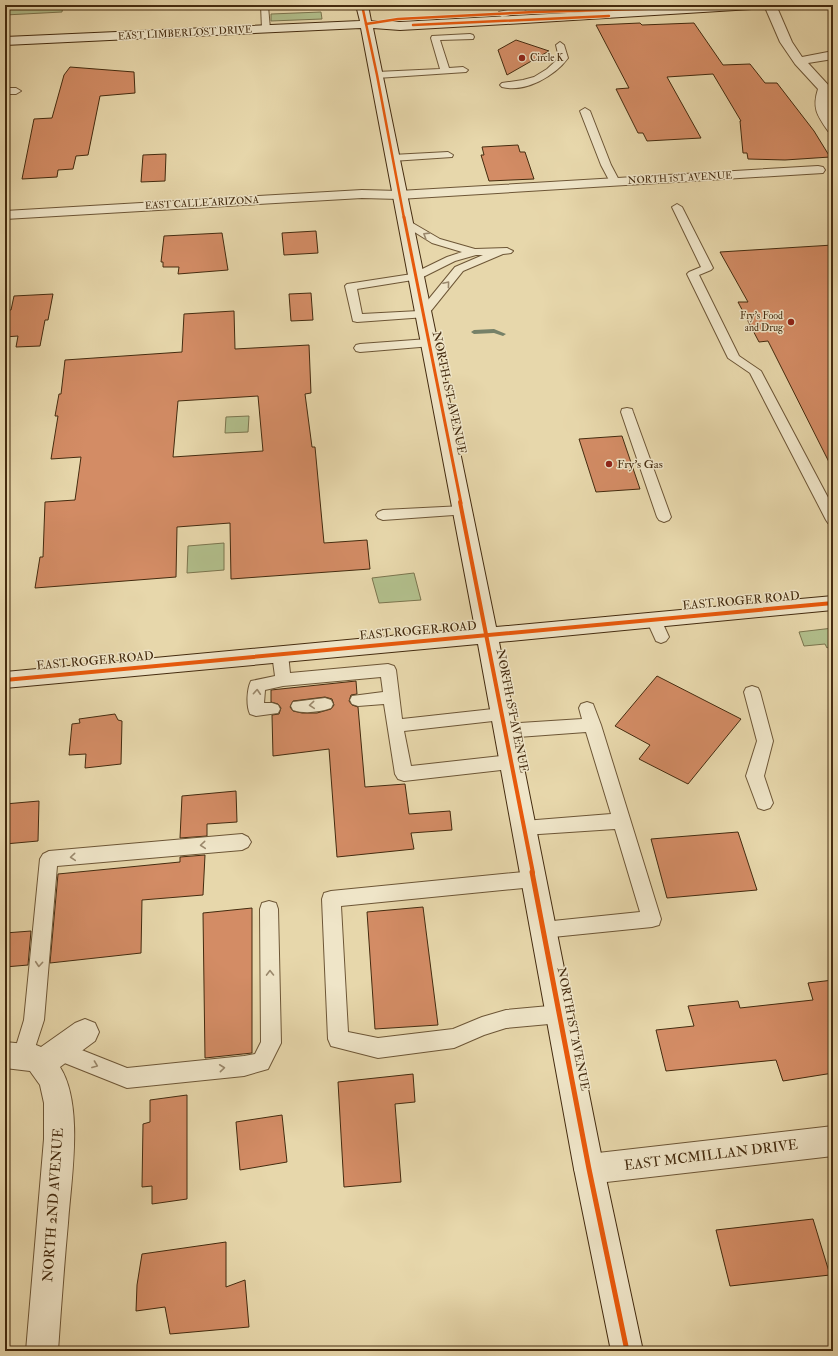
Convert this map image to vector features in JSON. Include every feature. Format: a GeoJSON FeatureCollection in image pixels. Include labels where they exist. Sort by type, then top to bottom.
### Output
{"type":"FeatureCollection","features":[{"type":"Feature","properties":{"kind":"street","name":"NORTH 1ST AVENUE"},"geometry":{"type":"LineString","coordinates":[[362,5],[377,75],[422,314],[487,634],[589,1169],[627,1351]]}},
{"type":"Feature","properties":{"kind":"street","name":"EAST LIMBERLOST DRIVE"},"geometry":{"type":"LineString","coordinates":[[366,24],[400,26],[770,5]]}},
{"type":"Feature","properties":{"kind":"street"},"geometry":{"type":"LineString","coordinates":[[770,5],[786,42],[799,61],[829,88],[821,101],[822,112],[833,127]]}},
{"type":"Feature","properties":{"kind":"street","name":"EAST LIMBERLOST DRIVE"},"geometry":{"type":"LineString","coordinates":[[5,41],[366,24],[398,19],[575,10],[778,5]]}},
{"type":"Feature","properties":{"kind":"street"},"geometry":{"type":"LineString","coordinates":[[799,61],[833,54]]}},
{"type":"Feature","properties":{"kind":"street","name":"NORTH 1ST AVENUE"},"geometry":{"type":"LineString","coordinates":[[399,195],[818,170]]}},
{"type":"Feature","properties":{"kind":"street","name":"EAST CALLE ARIZONA"},"geometry":{"type":"LineString","coordinates":[[5,215],[362,194],[399,195]]}},
{"type":"Feature","properties":{"kind":"street","name":"EAST ROGER ROAD"},"geometry":{"type":"LineString","coordinates":[[5,680],[487,634],[658,628],[833,603]]}},
{"type":"Feature","properties":{"kind":"street"},"geometry":{"type":"LineString","coordinates":[[32,1056],[85,1032]]}},
{"type":"Feature","properties":{"kind":"street","name":"NORTH 2ND AVENUE"},"geometry":{"type":"LineString","coordinates":[[32,1056],[53,1081],[58,1103],[58,1132],[42,1351]]}},
{"type":"Feature","properties":{"kind":"street","name":"EAST MCMILLAN DRIVE"},"geometry":{"type":"LineString","coordinates":[[589,1169],[833,1141]]}},
{"type":"Feature","properties":{"kind":"lane"},"geometry":{"type":"LineString","coordinates":[[502,14],[520,10],[527,5]]}},
{"type":"Feature","properties":{"kind":"lane"},"geometry":{"type":"LineString","coordinates":[[538,5],[547,8],[575,10]]}},
{"type":"Feature","properties":{"kind":"lane"},"geometry":{"type":"LineString","coordinates":[[264,6],[266,29]]}},
{"type":"Feature","properties":{"kind":"lane"},"geometry":{"type":"LineString","coordinates":[[445,71],[435,38],[470,37]]}},
{"type":"Feature","properties":{"kind":"lane"},"geometry":{"type":"LineString","coordinates":[[505,85],[526,84],[551,72],[564,58],[560,45]]}},
{"type":"Feature","properties":{"kind":"lane"},"geometry":{"type":"LineString","coordinates":[[377,75],[463,70]]}},
{"type":"Feature","properties":{"kind":"lane"},"geometry":{"type":"LineString","coordinates":[[5,91],[16,91]]}},
{"type":"Feature","properties":{"kind":"lane"},"geometry":{"type":"LineString","coordinates":[[585,111],[614,182]]}},
{"type":"Feature","properties":{"kind":"lane"},"geometry":{"type":"LineString","coordinates":[[392,158],[448,155]]}},
{"type":"Feature","properties":{"kind":"lane"},"geometry":{"type":"LineString","coordinates":[[677,207],[707,268],[693,274],[734,358],[755,371],[833,520]]}},
{"type":"Feature","properties":{"kind":"lane"},"geometry":{"type":"LineString","coordinates":[[404,221],[436,241],[475,252]]}},
{"type":"Feature","properties":{"kind":"lane"},"geometry":{"type":"LineString","coordinates":[[505,251],[459,268],[422,314],[357,318],[351,286],[415,277],[450,259],[475,252],[505,251]]}},
{"type":"Feature","properties":{"kind":"lane"},"geometry":{"type":"LineString","coordinates":[[360,348],[428,343]]}},
{"type":"Feature","properties":{"kind":"lane"},"geometry":{"type":"LineString","coordinates":[[626,412],[664,518]]}},
{"type":"Feature","properties":{"kind":"lane"},"geometry":{"type":"LineString","coordinates":[[383,515],[463,511]]}},
{"type":"Feature","properties":{"kind":"lane"},"geometry":{"type":"LineString","coordinates":[[280,654],[283,680]]}},
{"type":"Feature","properties":{"kind":"lane"},"geometry":{"type":"LineString","coordinates":[[272,709],[256,710],[257,686],[283,680],[388,670],[395,726],[404,774],[511,762]]}},
{"type":"Feature","properties":{"kind":"lane"},"geometry":{"type":"LineString","coordinates":[[752,692],[765,741],[755,776],[764,803]]}},
{"type":"Feature","properties":{"kind":"lane"},"geometry":{"type":"LineString","coordinates":[[358,700],[391,697]]}},
{"type":"Feature","properties":{"kind":"lane"},"geometry":{"type":"LineString","coordinates":[[299,706],[325,704]]}},
{"type":"Feature","properties":{"kind":"lane"},"geometry":{"type":"LineString","coordinates":[[544,930],[652,920],[587,708]]}},
{"type":"Feature","properties":{"kind":"lane"},"geometry":{"type":"LineString","coordinates":[[395,726],[504,723],[593,725]]}},
{"type":"Feature","properties":{"kind":"lane"},"geometry":{"type":"LineString","coordinates":[[524,828],[622,821]]}},
{"type":"Feature","properties":{"kind":"lane"},"geometry":{"type":"LineString","coordinates":[[242,842],[49,859],[32,1056],[127,1078],[244,1066],[261,1062],[271,1043],[269,909]]}},
{"type":"Feature","properties":{"kind":"lane"},"geometry":{"type":"LineString","coordinates":[[534,879],[330,899],[338,1039],[378,1048],[454,1038],[482,1026],[506,1019],[560,1014]]}},
{"type":"Feature","properties":{"kind":"green space"},"geometry":{"type":"Polygon","coordinates":[[[5,5],[63,5],[62,12],[5,15],[5,5]]]}},
{"type":"Feature","properties":{"kind":"green space"},"geometry":{"type":"Polygon","coordinates":[[[321,12],[322,19],[271,21],[271,14],[321,12]]]}},
{"type":"Feature","properties":{"kind":"green space"},"geometry":{"type":"Polygon","coordinates":[[[249,416],[248,432],[225,433],[226,417],[249,416]]]}},
{"type":"Feature","properties":{"kind":"green space"},"geometry":{"type":"Polygon","coordinates":[[[224,543],[224,570],[187,573],[188,546],[224,543]]]}},
{"type":"Feature","properties":{"kind":"green space"},"geometry":{"type":"Polygon","coordinates":[[[414,573],[421,600],[379,603],[372,578],[414,573]]]}},
{"type":"Feature","properties":{"kind":"green space"},"geometry":{"type":"Polygon","coordinates":[[[833,628],[833,644],[827,648],[825,644],[804,646],[799,632],[833,628]]]}},
{"type":"Feature","properties":{"kind":"building"},"geometry":{"type":"Polygon","coordinates":[[[640,23],[642,25],[694,23],[723,65],[750,64],[765,83],[777,83],[814,131],[830,157],[785,160],[748,159],[747,153],[743,153],[741,121],[713,74],[667,77],[701,138],[647,141],[643,133],[638,133],[616,89],[629,88],[596,25],[640,23]]]}},
{"type":"Feature","properties":{"kind":"building","name":"Circle K"},"geometry":{"type":"Polygon","coordinates":[[[516,40],[549,51],[507,75],[498,50],[516,40]]]}},
{"type":"Feature","properties":{"kind":"building"},"geometry":{"type":"Polygon","coordinates":[[[70,67],[134,72],[135,93],[100,96],[88,155],[76,156],[73,169],[58,170],[57,177],[22,179],[34,119],[52,118],[64,75],[70,67]]]}},
{"type":"Feature","properties":{"kind":"building"},"geometry":{"type":"Polygon","coordinates":[[[518,145],[520,152],[525,152],[534,179],[489,181],[481,155],[484,155],[482,147],[518,145]]]}},
{"type":"Feature","properties":{"kind":"building"},"geometry":{"type":"Polygon","coordinates":[[[166,154],[165,181],[141,182],[143,155],[166,154]]]}},
{"type":"Feature","properties":{"kind":"building"},"geometry":{"type":"Polygon","coordinates":[[[316,231],[318,253],[284,255],[282,233],[316,231]]]}},
{"type":"Feature","properties":{"kind":"building"},"geometry":{"type":"Polygon","coordinates":[[[222,233],[228,270],[178,274],[179,267],[163,267],[163,262],[161,262],[164,236],[222,233]]]}},
{"type":"Feature","properties":{"kind":"building","name":"Fry's Food and Drug"},"geometry":{"type":"Polygon","coordinates":[[[833,245],[833,470],[768,341],[759,342],[738,302],[748,302],[720,252],[833,245]]]}},
{"type":"Feature","properties":{"kind":"building"},"geometry":{"type":"Polygon","coordinates":[[[311,293],[313,320],[291,321],[289,294],[311,293]]]}},
{"type":"Feature","properties":{"kind":"building"},"geometry":{"type":"Polygon","coordinates":[[[53,294],[48,320],[45,320],[40,346],[16,347],[18,336],[5,337],[5,310],[11,310],[14,296],[53,294]]]}},
{"type":"Feature","properties":{"kind":"building"},"geometry":{"type":"Polygon","coordinates":[[[234,311],[235,349],[309,345],[311,393],[305,394],[312,447],[315,447],[324,543],[367,540],[370,569],[231,579],[230,523],[177,527],[176,577],[35,588],[40,557],[43,557],[45,502],[75,500],[81,457],[51,459],[58,416],[55,416],[59,394],[61,394],[65,360],[182,352],[184,314],[234,311]],[[258,396],[178,401],[173,457],[263,451],[258,396]]]}},
{"type":"Feature","properties":{"kind":"building","name":"Fry's Gas"},"geometry":{"type":"Polygon","coordinates":[[[622,436],[640,489],[596,492],[579,439],[622,436]]]}},
{"type":"Feature","properties":{"kind":"building"},"geometry":{"type":"Polygon","coordinates":[[[657,676],[741,719],[688,784],[639,759],[650,745],[615,726],[657,676]]]}},
{"type":"Feature","properties":{"kind":"building"},"geometry":{"type":"Polygon","coordinates":[[[356,681],[357,694],[351,695],[349,701],[352,705],[358,707],[365,787],[405,784],[409,814],[450,811],[452,830],[411,833],[414,849],[337,857],[329,749],[273,756],[272,715],[279,714],[281,708],[278,704],[271,702],[271,690],[356,681]],[[325,697],[293,701],[290,707],[293,711],[302,713],[317,713],[331,709],[334,705],[332,699],[325,697]]]}},
{"type":"Feature","properties":{"kind":"building"},"geometry":{"type":"Polygon","coordinates":[[[115,714],[118,720],[122,721],[121,764],[85,768],[86,754],[69,755],[72,724],[80,723],[79,719],[115,714]]]}},
{"type":"Feature","properties":{"kind":"building"},"geometry":{"type":"Polygon","coordinates":[[[236,791],[237,822],[207,824],[207,836],[180,838],[182,796],[236,791]]]}},
{"type":"Feature","properties":{"kind":"building"},"geometry":{"type":"Polygon","coordinates":[[[39,801],[38,841],[5,844],[5,804],[39,801]]]}},
{"type":"Feature","properties":{"kind":"building"},"geometry":{"type":"Polygon","coordinates":[[[738,832],[757,890],[667,898],[651,839],[738,832]]]}},
{"type":"Feature","properties":{"kind":"building"},"geometry":{"type":"Polygon","coordinates":[[[205,855],[203,895],[142,900],[141,953],[50,963],[58,874],[180,862],[180,857],[205,855]]]}},
{"type":"Feature","properties":{"kind":"building"},"geometry":{"type":"Polygon","coordinates":[[[423,907],[438,1025],[375,1029],[367,912],[423,907]]]}},
{"type":"Feature","properties":{"kind":"building"},"geometry":{"type":"Polygon","coordinates":[[[252,908],[252,1053],[205,1058],[203,913],[252,908]]]}},
{"type":"Feature","properties":{"kind":"building"},"geometry":{"type":"Polygon","coordinates":[[[31,931],[28,965],[5,967],[5,933],[31,931]]]}},
{"type":"Feature","properties":{"kind":"building"},"geometry":{"type":"Polygon","coordinates":[[[833,980],[833,1073],[783,1081],[776,1060],[666,1071],[656,1030],[694,1026],[688,1006],[738,1001],[740,1008],[813,1000],[808,983],[833,980]]]}},
{"type":"Feature","properties":{"kind":"building"},"geometry":{"type":"Polygon","coordinates":[[[413,1074],[415,1102],[395,1104],[401,1182],[344,1187],[338,1082],[413,1074]]]}},
{"type":"Feature","properties":{"kind":"building"},"geometry":{"type":"Polygon","coordinates":[[[187,1095],[187,1199],[152,1204],[152,1186],[142,1187],[143,1124],[150,1122],[150,1100],[187,1095]]]}},
{"type":"Feature","properties":{"kind":"building"},"geometry":{"type":"Polygon","coordinates":[[[282,1115],[287,1162],[240,1170],[236,1122],[282,1115]]]}},
{"type":"Feature","properties":{"kind":"building"},"geometry":{"type":"Polygon","coordinates":[[[813,1219],[830,1275],[730,1286],[716,1230],[813,1219]]]}},
{"type":"Feature","properties":{"kind":"building"},"geometry":{"type":"Polygon","coordinates":[[[226,1242],[226,1287],[245,1280],[249,1327],[170,1334],[165,1307],[136,1311],[137,1285],[142,1254],[226,1242]]]}},
{"type":"Feature","properties":{"kind":"waterway"},"geometry":{"type":"LineString","coordinates":[[474,332],[494,331],[503,334]]}},
{"type":"Feature","properties":{"kind":"cycle path"},"geometry":{"type":"LineString","coordinates":[[362,5],[487,634],[589,1169],[627,1351]]}},
{"type":"Feature","properties":{"kind":"cycle path"},"geometry":{"type":"LineString","coordinates":[[366,24],[398,19],[534,12],[778,5]]}},
{"type":"Feature","properties":{"kind":"cycle path"},"geometry":{"type":"LineString","coordinates":[[413,25],[609,16]]}},
{"type":"Feature","properties":{"kind":"cycle path"},"geometry":{"type":"LineString","coordinates":[[5,680],[833,603]]}},
{"type":"Feature","properties":{"kind":"place","name":"Circle K"},"geometry":{"type":"Point","coordinates":[522,58]}},
{"type":"Feature","properties":{"kind":"place","name":"Fry's Food and Drug"},"geometry":{"type":"Point","coordinates":[791,322]}},
{"type":"Feature","properties":{"kind":"place","name":"Fry's Gas"},"geometry":{"type":"Point","coordinates":[609,464]}}]}
